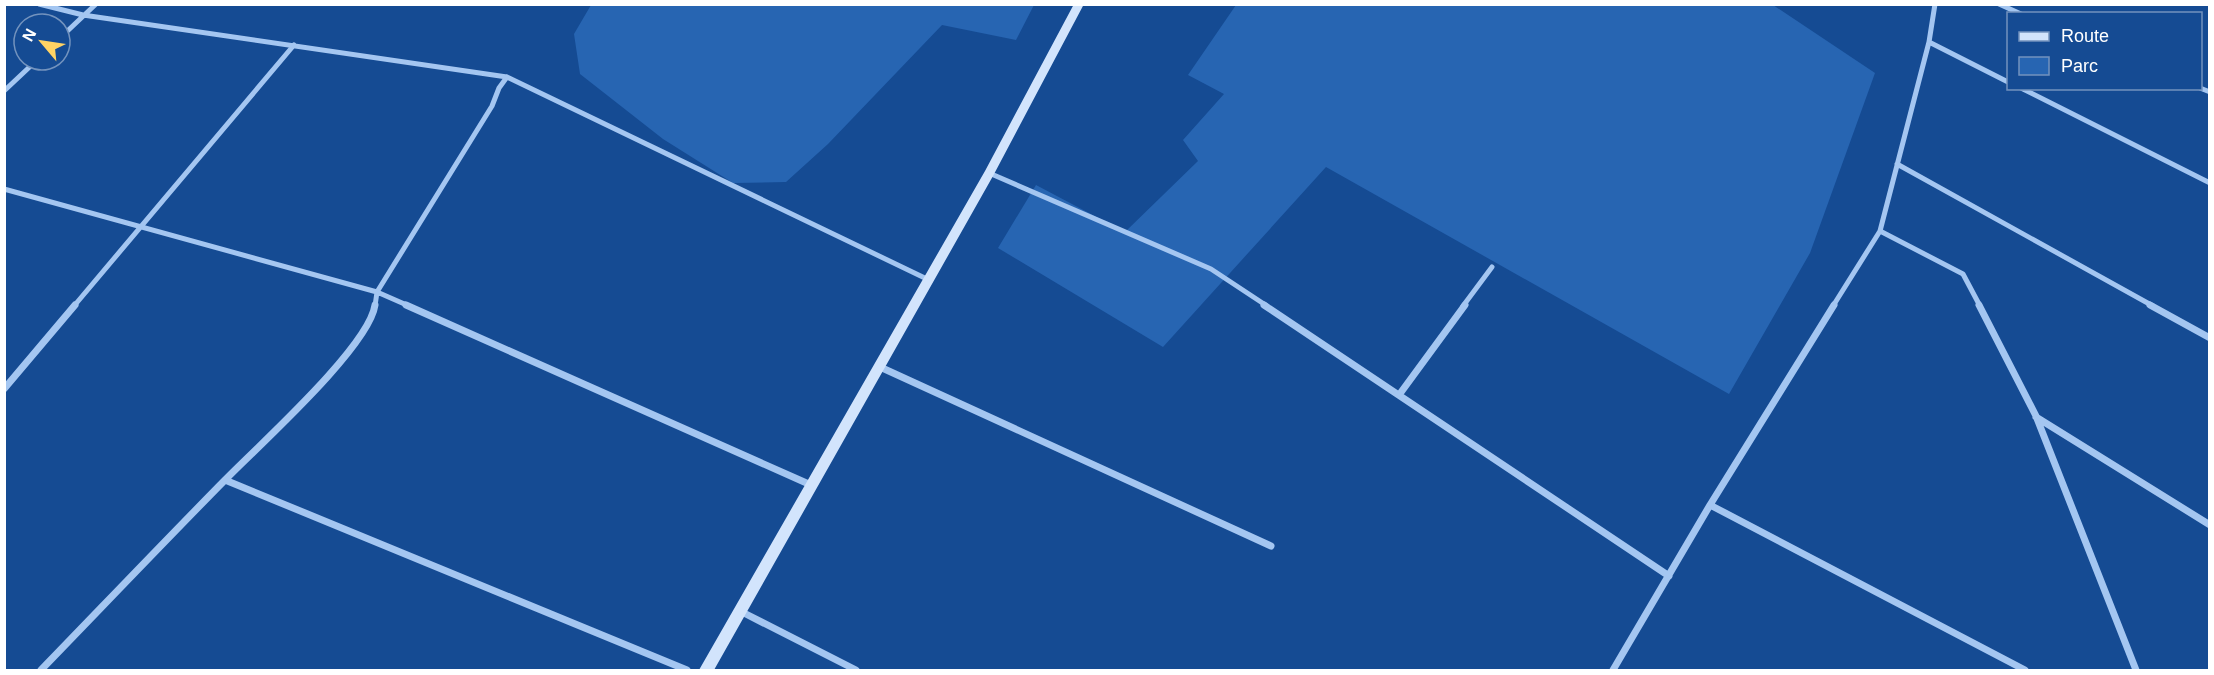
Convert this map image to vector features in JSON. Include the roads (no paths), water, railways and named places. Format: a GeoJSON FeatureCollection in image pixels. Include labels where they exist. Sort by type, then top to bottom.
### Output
{"type":"FeatureCollection","features":[{"type":"Feature","properties":{"kind":"main road"},"geometry":{"type":"LineString","coordinates":[[706,670],[989,173],[1079,4]]}},
{"type":"Feature","properties":{"kind":"street"},"geometry":{"type":"LineString","coordinates":[[39,4],[83,15],[507,77],[929,280]]}},
{"type":"Feature","properties":{"kind":"street"},"geometry":{"type":"LineString","coordinates":[[72,26],[96,4]]}},
{"type":"Feature","properties":{"kind":"street"},"geometry":{"type":"LineString","coordinates":[[1613,670],[1710,505],[1880,231],[1929,42],[1935,4]]}},
{"type":"Feature","properties":{"kind":"street"},"geometry":{"type":"LineString","coordinates":[[1999,4],[2017,12]]}},
{"type":"Feature","properties":{"kind":"street"},"geometry":{"type":"LineString","coordinates":[[1929,42],[2007,81]]}},
{"type":"Feature","properties":{"kind":"street"},"geometry":{"type":"LineString","coordinates":[[4,389],[294,45]]}},
{"type":"Feature","properties":{"kind":"street"},"geometry":{"type":"LineString","coordinates":[[4,91],[24,72]]}},
{"type":"Feature","properties":{"kind":"street"},"geometry":{"type":"LineString","coordinates":[[41,670],[317,388],[361,335],[374,312],[377,292],[492,106],[499,88],[507,77]]}},
{"type":"Feature","properties":{"kind":"street"},"geometry":{"type":"LineString","coordinates":[[2025,90],[2210,183]]}},
{"type":"Feature","properties":{"kind":"street"},"geometry":{"type":"LineString","coordinates":[[1898,164],[2210,338]]}},
{"type":"Feature","properties":{"kind":"street"},"geometry":{"type":"LineString","coordinates":[[989,173],[1211,269],[1669,576]]}},
{"type":"Feature","properties":{"kind":"street"},"geometry":{"type":"LineString","coordinates":[[4,189],[377,292],[812,485]]}},
{"type":"Feature","properties":{"kind":"street"},"geometry":{"type":"LineString","coordinates":[[1880,231],[1963,274],[2036,416],[2136,670]]}},
{"type":"Feature","properties":{"kind":"street"},"geometry":{"type":"LineString","coordinates":[[1399,395],[1492,267]]}},
{"type":"Feature","properties":{"kind":"street"},"geometry":{"type":"LineString","coordinates":[[880,367],[1271,546]]}},
{"type":"Feature","properties":{"kind":"street"},"geometry":{"type":"LineString","coordinates":[[2036,416],[2210,525]]}},
{"type":"Feature","properties":{"kind":"street"},"geometry":{"type":"LineString","coordinates":[[225,480],[687,670]]}},
{"type":"Feature","properties":{"kind":"street"},"geometry":{"type":"LineString","coordinates":[[1710,505],[2025,670]]}},
{"type":"Feature","properties":{"kind":"street"},"geometry":{"type":"LineString","coordinates":[[740,611],[856,670]]}}]}
